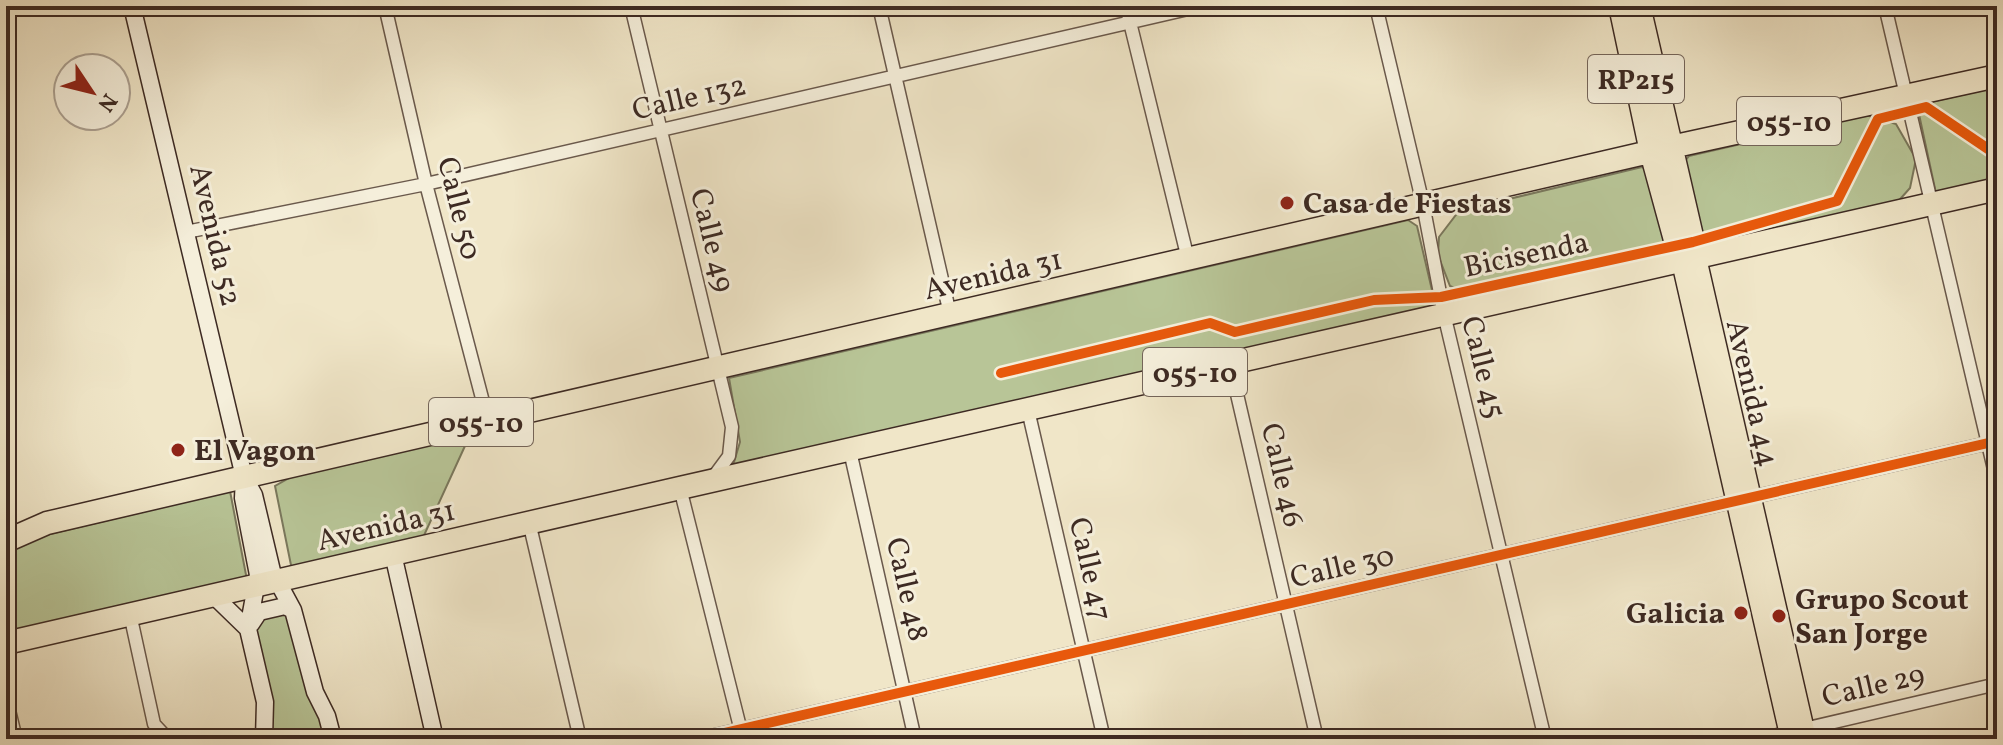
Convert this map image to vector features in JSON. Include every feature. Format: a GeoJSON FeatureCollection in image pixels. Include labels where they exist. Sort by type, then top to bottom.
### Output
{"type":"FeatureCollection","features":[{"type":"Feature","properties":{"kind":"highway","name":"Avenida 44"},"geometry":{"type":"LineString","coordinates":[[1620,6],[1689,260]]}},
{"type":"Feature","properties":{"kind":"highway","name":"Avenida 44"},"geometry":{"type":"LineString","coordinates":[[1639,6],[1661,149]]}},
{"type":"Feature","properties":{"kind":"highway","name":"Avenida 31"},"geometry":{"type":"LineString","coordinates":[[6,541],[47,523],[1661,149],[1997,76]]}},
{"type":"Feature","properties":{"kind":"highway","name":"Avenida 31"},"geometry":{"type":"LineString","coordinates":[[6,643],[1997,189]]}},
{"type":"Feature","properties":{"kind":"main road","name":"Avenida 52"},"geometry":{"type":"LineString","coordinates":[[132,6],[244,477],[243,498],[258,575],[293,610],[315,692],[327,716],[333,739]]}},
{"type":"Feature","properties":{"kind":"main road","name":"Avenida 44"},"geometry":{"type":"LineString","coordinates":[[1689,260],[1798,734]]}},
{"type":"Feature","properties":{"kind":"main road"},"geometry":{"type":"LineString","coordinates":[[393,554],[435,739]]}},
{"type":"Feature","properties":{"kind":"main road"},"geometry":{"type":"LineString","coordinates":[[213,595],[248,629],[259,612],[285,606],[293,610],[301,589],[314,572]]}},
{"type":"Feature","properties":{"kind":"main road","name":"Avenida 52"},"geometry":{"type":"LineString","coordinates":[[264,739],[265,702],[248,629],[267,583]]}},
{"type":"Feature","properties":{"kind":"street","name":"Calle 50"},"geometry":{"type":"LineString","coordinates":[[385,6],[426,184],[488,421]]}},
{"type":"Feature","properties":{"kind":"street","name":"Calle 49"},"geometry":{"type":"LineString","coordinates":[[631,6],[732,427],[729,456],[710,481]]}},
{"type":"Feature","properties":{"kind":"street"},"geometry":{"type":"LineString","coordinates":[[879,6],[950,314]]}},
{"type":"Feature","properties":{"kind":"street"},"geometry":{"type":"LineString","coordinates":[[1126,6],[1188,259]]}},
{"type":"Feature","properties":{"kind":"street","name":"Calle 132"},"geometry":{"type":"LineString","coordinates":[[186,232],[426,184],[1201,6]]}},
{"type":"Feature","properties":{"kind":"street","name":"Calle 45"},"geometry":{"type":"LineString","coordinates":[[1376,6],[1423,204],[1444,314],[1545,739]]}},
{"type":"Feature","properties":{"kind":"street"},"geometry":{"type":"LineString","coordinates":[[1885,6],[1993,442],[1997,482]]}},
{"type":"Feature","properties":{"kind":"street","name":"Calle 46"},"geometry":{"type":"LineString","coordinates":[[1230,364],[1317,739]]}},
{"type":"Feature","properties":{"kind":"street","name":"Calle 47"},"geometry":{"type":"LineString","coordinates":[[1028,410],[1104,739]]}},
{"type":"Feature","properties":{"kind":"street","name":"Calle 30"},"geometry":{"type":"LineString","coordinates":[[698,739],[742,734],[904,691],[1993,442]]}},
{"type":"Feature","properties":{"kind":"street","name":"Calle 48"},"geometry":{"type":"LineString","coordinates":[[850,451],[915,739]]}},
{"type":"Feature","properties":{"kind":"street"},"geometry":{"type":"LineString","coordinates":[[680,488],[742,734]]}},
{"type":"Feature","properties":{"kind":"street"},"geometry":{"type":"LineString","coordinates":[[529,522],[580,739]]}},
{"type":"Feature","properties":{"kind":"street"},"geometry":{"type":"LineString","coordinates":[[130,614],[154,724],[168,739]]}},
{"type":"Feature","properties":{"kind":"street","name":"Calle 29"},"geometry":{"type":"LineString","coordinates":[[1761,739],[1798,734],[1997,684]]}},
{"type":"Feature","properties":{"kind":"street"},"geometry":{"type":"LineString","coordinates":[[6,698],[16,739]]}},
{"type":"Feature","properties":{"kind":"green space"},"geometry":{"type":"Polygon","coordinates":[[[1997,87],[1997,184],[1937,198],[1917,105],[1997,87]]]}},
{"type":"Feature","properties":{"kind":"green space"},"geometry":{"type":"Polygon","coordinates":[[[1866,115],[1896,124],[1916,159],[1910,188],[1894,206],[1712,247],[1700,239],[1683,163],[1689,156],[1866,115]]]}},
{"type":"Feature","properties":{"kind":"green space"},"geometry":{"type":"Polygon","coordinates":[[[1642,167],[1651,172],[1669,249],[1663,257],[1483,301],[1450,286],[1438,255],[1439,237],[1459,211],[1642,167]]]}},
{"type":"Feature","properties":{"kind":"green space"},"geometry":{"type":"Polygon","coordinates":[[[1408,220],[1417,226],[1435,303],[1430,311],[731,472],[740,442],[729,378],[1408,220]]]}},
{"type":"Feature","properties":{"kind":"green space"},"geometry":{"type":"Polygon","coordinates":[[[470,435],[421,542],[292,570],[275,486],[291,477],[470,435]]]}},
{"type":"Feature","properties":{"kind":"green space"},"geometry":{"type":"Polygon","coordinates":[[[230,491],[247,580],[6,634],[6,551],[29,539],[230,491]]]}},
{"type":"Feature","properties":{"kind":"green space"},"geometry":{"type":"Polygon","coordinates":[[[286,612],[324,719],[322,739],[269,739],[253,624],[260,618],[286,612]]]}},
{"type":"Feature","properties":{"kind":"cycle path","name":"Bicisenda"},"geometry":{"type":"LineString","coordinates":[[1001,373],[1210,323],[1235,332],[1374,300],[1441,297],[1693,242],[1837,201],[1878,119],[1926,107],[1997,155]]}},
{"type":"Feature","properties":{"kind":"cycle path"},"geometry":{"type":"LineString","coordinates":[[698,739],[1997,441]]}},
{"type":"Feature","properties":{"kind":"place","name":"Casa de Fiestas"},"geometry":{"type":"Point","coordinates":[1287,203]}},
{"type":"Feature","properties":{"kind":"place","name":"El Vagon"},"geometry":{"type":"Point","coordinates":[178,450]}},
{"type":"Feature","properties":{"kind":"place","name":"Galicia"},"geometry":{"type":"Point","coordinates":[1741,613]}},
{"type":"Feature","properties":{"kind":"place","name":"Grupo Scout San Jorge"},"geometry":{"type":"Point","coordinates":[1779,616]}}]}
